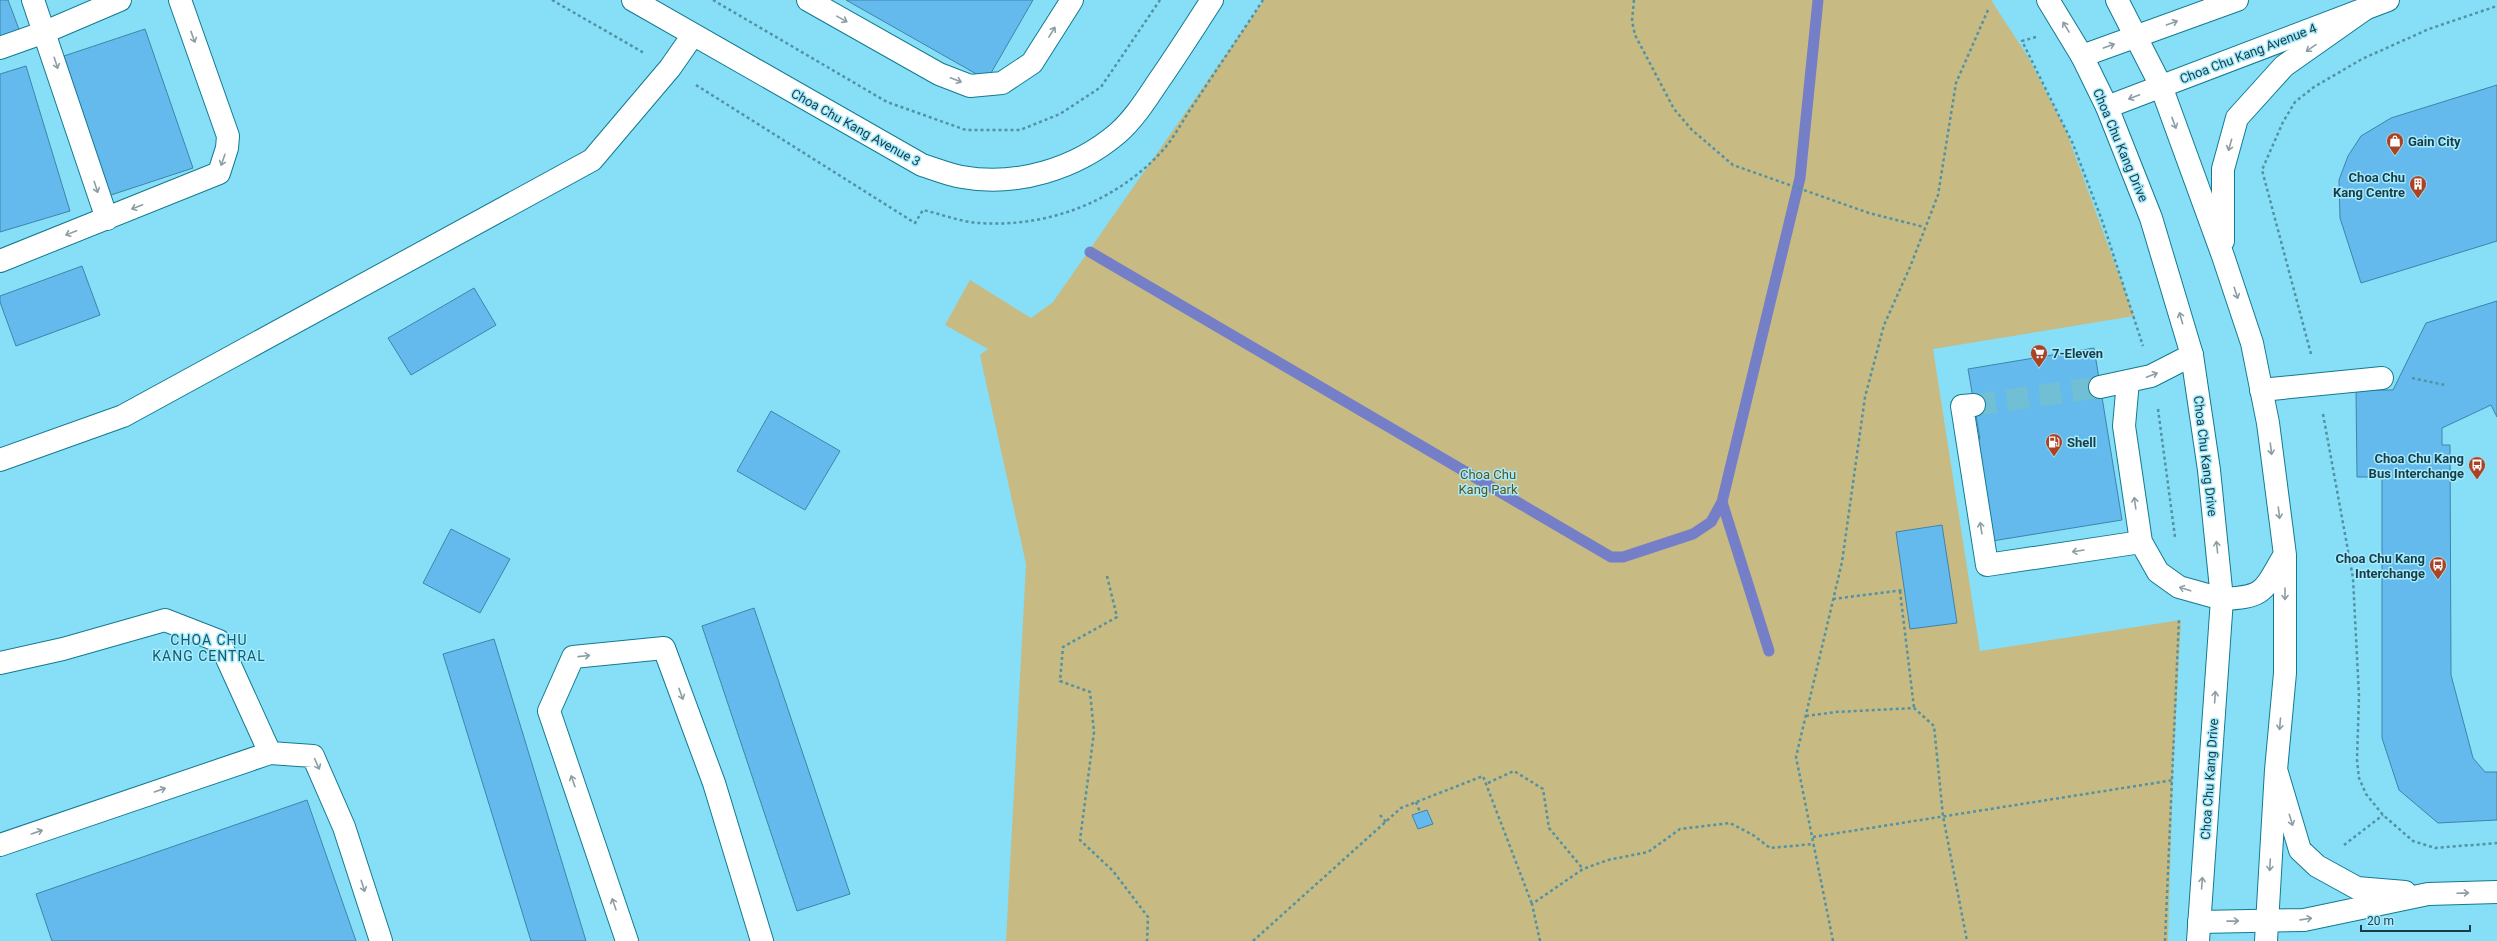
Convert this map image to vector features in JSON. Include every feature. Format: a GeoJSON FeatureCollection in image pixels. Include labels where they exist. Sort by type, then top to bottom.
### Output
{"type":"FeatureCollection","features":[{"type":"Feature","properties":{"kind":"main road"},"geometry":{"type":"LineString","coordinates":[[33,0],[107,219]]}},
{"type":"Feature","properties":{"kind":"main road"},"geometry":{"type":"LineString","coordinates":[[0,48],[45,32],[120,0]]}},
{"type":"Feature","properties":{"kind":"main road"},"geometry":{"type":"LineString","coordinates":[[0,261],[219,173],[225,154],[228,136],[180,0]]}},
{"type":"Feature","properties":{"kind":"main road","name":"Choa Chu Kang Avenue 3"},"geometry":{"type":"LineString","coordinates":[[633,0],[922,165],[962,177],[1004,179],[1035,176],[1065,165],[1091,152],[1117,133],[1138,112],[1212,0]]}},
{"type":"Feature","properties":{"kind":"main road"},"geometry":{"type":"LineString","coordinates":[[808,0],[939,74],[970,86],[1002,83],[1032,63],[1072,0]]}},
{"type":"Feature","properties":{"kind":"main road","name":"Choa Chu Kang Drive"},"geometry":{"type":"LineString","coordinates":[[2048,0],[2082,56],[2107,107],[2151,218],[2192,356],[2209,470],[2222,599],[2199,931]]}},
{"type":"Feature","properties":{"kind":"main road"},"geometry":{"type":"LineString","coordinates":[[2117,0],[2161,86],[2223,256],[2252,344],[2268,423],[2285,555],[2285,673],[2276,770],[2266,931]]}},
{"type":"Feature","properties":{"kind":"main road"},"geometry":{"type":"LineString","coordinates":[[2082,56],[2237,0]]}},
{"type":"Feature","properties":{"kind":"main road","name":"Choa Chu Kang Avenue 4"},"geometry":{"type":"LineString","coordinates":[[2107,107],[2388,0]]}},
{"type":"Feature","properties":{"kind":"main road"},"geometry":{"type":"LineString","coordinates":[[2223,256],[2223,169],[2237,118],[2284,66],[2365,9]]}},
{"type":"Feature","properties":{"kind":"main road"},"geometry":{"type":"LineString","coordinates":[[0,460],[123,416],[592,160],[670,68],[693,34]]}},
{"type":"Feature","properties":{"kind":"main road"},"geometry":{"type":"LineString","coordinates":[[2100,387],[2151,376],[2192,356]]}},
{"type":"Feature","properties":{"kind":"main road"},"geometry":{"type":"LineString","coordinates":[[2261,390],[2317,383],[2382,378]]}},
{"type":"Feature","properties":{"kind":"main road"},"geometry":{"type":"LineString","coordinates":[[2128,381],[2124,426],[2141,542],[2158,572],[2179,587],[2222,599],[2245,598],[2263,591],[2285,555]]}},
{"type":"Feature","properties":{"kind":"main road"},"geometry":{"type":"LineString","coordinates":[[1974,405],[1962,406],[1987,565],[2141,542]]}},
{"type":"Feature","properties":{"kind":"main road"},"geometry":{"type":"LineString","coordinates":[[0,663],[63,649],[165,620],[219,641],[270,753]]}},
{"type":"Feature","properties":{"kind":"main road"},"geometry":{"type":"LineString","coordinates":[[627,941],[549,711],[573,657],[664,648],[714,783],[762,941]]}},
{"type":"Feature","properties":{"kind":"main road"},"geometry":{"type":"LineString","coordinates":[[0,844],[270,753],[313,756],[344,827],[381,941]]}},
{"type":"Feature","properties":{"kind":"main road"},"geometry":{"type":"LineString","coordinates":[[2276,770],[2300,850],[2317,866],[2357,888],[2428,894],[2497,892]]}},
{"type":"Feature","properties":{"kind":"main road"},"geometry":{"type":"LineString","coordinates":[[2199,931],[2266,931],[2304,920],[2428,894]]}},
{"type":"Feature","properties":{"kind":"path"},"geometry":{"type":"LineString","coordinates":[[552,0],[670,68]]}},
{"type":"Feature","properties":{"kind":"path"},"geometry":{"type":"LineString","coordinates":[[1634,0],[1632,21],[1635,34],[1674,109],[1692,130],[1732,165],[1869,213],[1924,227]]}},
{"type":"Feature","properties":{"kind":"path"},"geometry":{"type":"LineString","coordinates":[[2497,6],[2429,28],[2362,59],[2314,87],[2295,102],[2283,122],[2262,170],[2305,325],[2353,578],[2359,696],[2357,760],[2359,778],[2366,794],[2383,815],[2413,841],[2435,848],[2497,843]]}},
{"type":"Feature","properties":{"kind":"path"},"geometry":{"type":"LineString","coordinates":[[1833,941],[1796,756],[1842,562],[1865,397],[1884,325],[1910,267],[1924,227],[1938,195],[1956,83],[1988,10]]}},
{"type":"Feature","properties":{"kind":"path"},"geometry":{"type":"LineString","coordinates":[[1107,576],[1117,617],[1064,647],[1060,681],[1090,692],[1094,732],[1080,840],[1113,871],[1148,917],[1147,941]]}},
{"type":"Feature","properties":{"kind":"path"},"geometry":{"type":"LineString","coordinates":[[1832,599],[1902,591],[1914,708],[1934,726],[1943,816],[1967,941]]}},
{"type":"Feature","properties":{"kind":"path"},"geometry":{"type":"LineString","coordinates":[[1806,716],[1836,712],[1914,708]]}},
{"type":"Feature","properties":{"kind":"path"},"geometry":{"type":"LineString","coordinates":[[1488,783],[1514,771],[1543,789],[1549,828],[1583,869]]}},
{"type":"Feature","properties":{"kind":"path"},"geometry":{"type":"LineString","coordinates":[[1253,941],[1401,808],[1484,776],[1488,783],[1532,904],[1540,941]]}},
{"type":"Feature","properties":{"kind":"path"},"geometry":{"type":"LineString","coordinates":[[1812,837],[2174,780]]}},
{"type":"Feature","properties":{"kind":"path"},"geometry":{"type":"LineString","coordinates":[[1416,802],[1420,812]]}},
{"type":"Feature","properties":{"kind":"path"},"geometry":{"type":"LineString","coordinates":[[1380,815],[1386,822]]}},
{"type":"Feature","properties":{"kind":"path"},"geometry":{"type":"LineString","coordinates":[[1532,904],[1583,869],[1608,860],[1648,852],[1680,829],[1730,823],[1752,835],[1770,848],[1814,844]]}},
{"type":"Feature","properties":{"kind":"green space","name":"Choa Chu Kang Park"},"geometry":{"type":"Polygon","coordinates":[[[1264,0],[1991,0],[2028,57],[2066,131],[2134,316],[1933,349],[1980,651],[2181,620],[2173,767],[2168,941],[1006,941],[1026,564],[980,355],[988,349],[945,325],[970,280],[1031,318],[1053,302],[1264,0]]]}},
{"type":"Feature","properties":{"kind":"building"},"geometry":{"type":"Polygon","coordinates":[[[0,0],[8,0],[20,32],[0,39],[0,0]]]}},
{"type":"Feature","properties":{"kind":"building"},"geometry":{"type":"Polygon","coordinates":[[[846,0],[1033,0],[987,80],[846,0]]]}},
{"type":"Feature","properties":{"kind":"building"},"geometry":{"type":"Polygon","coordinates":[[[145,29],[193,168],[108,196],[61,57],[145,29]]]}},
{"type":"Feature","properties":{"kind":"building"},"geometry":{"type":"Polygon","coordinates":[[[26,66],[70,211],[0,232],[0,74],[26,66]]]}},
{"type":"Feature","properties":{"kind":"building","name":"Choa Chu Kang Centre"},"geometry":{"type":"Polygon","coordinates":[[[2497,85],[2497,241],[2361,283],[2340,218],[2339,180],[2348,156],[2361,136],[2391,118],[2497,85]]]}},
{"type":"Feature","properties":{"kind":"building"},"geometry":{"type":"Polygon","coordinates":[[[82,266],[100,315],[16,346],[0,302],[0,296],[82,266]]]}},
{"type":"Feature","properties":{"kind":"building"},"geometry":{"type":"Polygon","coordinates":[[[474,288],[496,325],[411,375],[388,338],[474,288]]]}},
{"type":"Feature","properties":{"kind":"building"},"geometry":{"type":"Polygon","coordinates":[[[2497,301],[2497,417],[2491,405],[2442,428],[2442,445],[2450,445],[2451,675],[2473,758],[2485,772],[2497,772],[2497,820],[2438,823],[2399,790],[2382,738],[2382,477],[2357,477],[2356,390],[2393,390],[2426,323],[2497,301]]]}},
{"type":"Feature","properties":{"kind":"building"},"geometry":{"type":"Polygon","coordinates":[[[2094,348],[2122,520],[1986,542],[1970,441],[1980,439],[1968,369],[2094,348]]]}},
{"type":"Feature","properties":{"kind":"building"},"geometry":{"type":"Polygon","coordinates":[[[771,411],[840,451],[805,510],[737,471],[771,411]]]}},
{"type":"Feature","properties":{"kind":"building"},"geometry":{"type":"Polygon","coordinates":[[[1942,525],[1957,623],[1910,629],[1896,532],[1942,525]]]}},
{"type":"Feature","properties":{"kind":"building"},"geometry":{"type":"Polygon","coordinates":[[[451,529],[510,559],[480,613],[423,583],[451,529]]]}},
{"type":"Feature","properties":{"kind":"building"},"geometry":{"type":"Polygon","coordinates":[[[754,608],[850,894],[797,911],[702,626],[754,608]]]}},
{"type":"Feature","properties":{"kind":"building"},"geometry":{"type":"Polygon","coordinates":[[[494,639],[586,941],[531,941],[443,654],[494,639]]]}},
{"type":"Feature","properties":{"kind":"building"},"geometry":{"type":"Polygon","coordinates":[[[307,800],[356,941],[52,941],[36,894],[307,800]]]}},
{"type":"Feature","properties":{"kind":"building"},"geometry":{"type":"Polygon","coordinates":[[[1427,810],[1433,824],[1418,829],[1412,815],[1427,810]]]}},
{"type":"Feature","properties":{"kind":"waterway"},"geometry":{"type":"LineString","coordinates":[[1090,252],[1611,557],[1623,557],[1693,534],[1711,522],[1722,502],[1800,178],[1818,0]]}},
{"type":"Feature","properties":{"kind":"waterway"},"geometry":{"type":"LineString","coordinates":[[1722,502],[1769,651]]}},
{"type":"Feature","properties":{"kind":"tunnel"},"geometry":{"type":"LineString","coordinates":[[1974,405],[2100,387]]}},
{"type":"Feature","properties":{"kind":"place","name":"Gain City"},"geometry":{"type":"Point","coordinates":[2395,156]}},
{"type":"Feature","properties":{"kind":"place","name":"Choa Chu Kang Centre"},"geometry":{"type":"Point","coordinates":[2418,199]}},
{"type":"Feature","properties":{"kind":"place","name":"7-Eleven"},"geometry":{"type":"Point","coordinates":[2039,368]}},
{"type":"Feature","properties":{"kind":"place","name":"Shell"},"geometry":{"type":"Point","coordinates":[2054,457]}},
{"type":"Feature","properties":{"kind":"place","name":"Choa Chu Kang Bus Interchange"},"geometry":{"type":"Point","coordinates":[2477,480]}},
{"type":"Feature","properties":{"kind":"place","name":"Choa Chu Kang Interchange"},"geometry":{"type":"Point","coordinates":[2438,580]}},
{"type":"Feature","properties":{"kind":"district","name":"CHOA CHU KANG CENTRAL"},"geometry":{"type":"Point","coordinates":[209,648]}}]}
